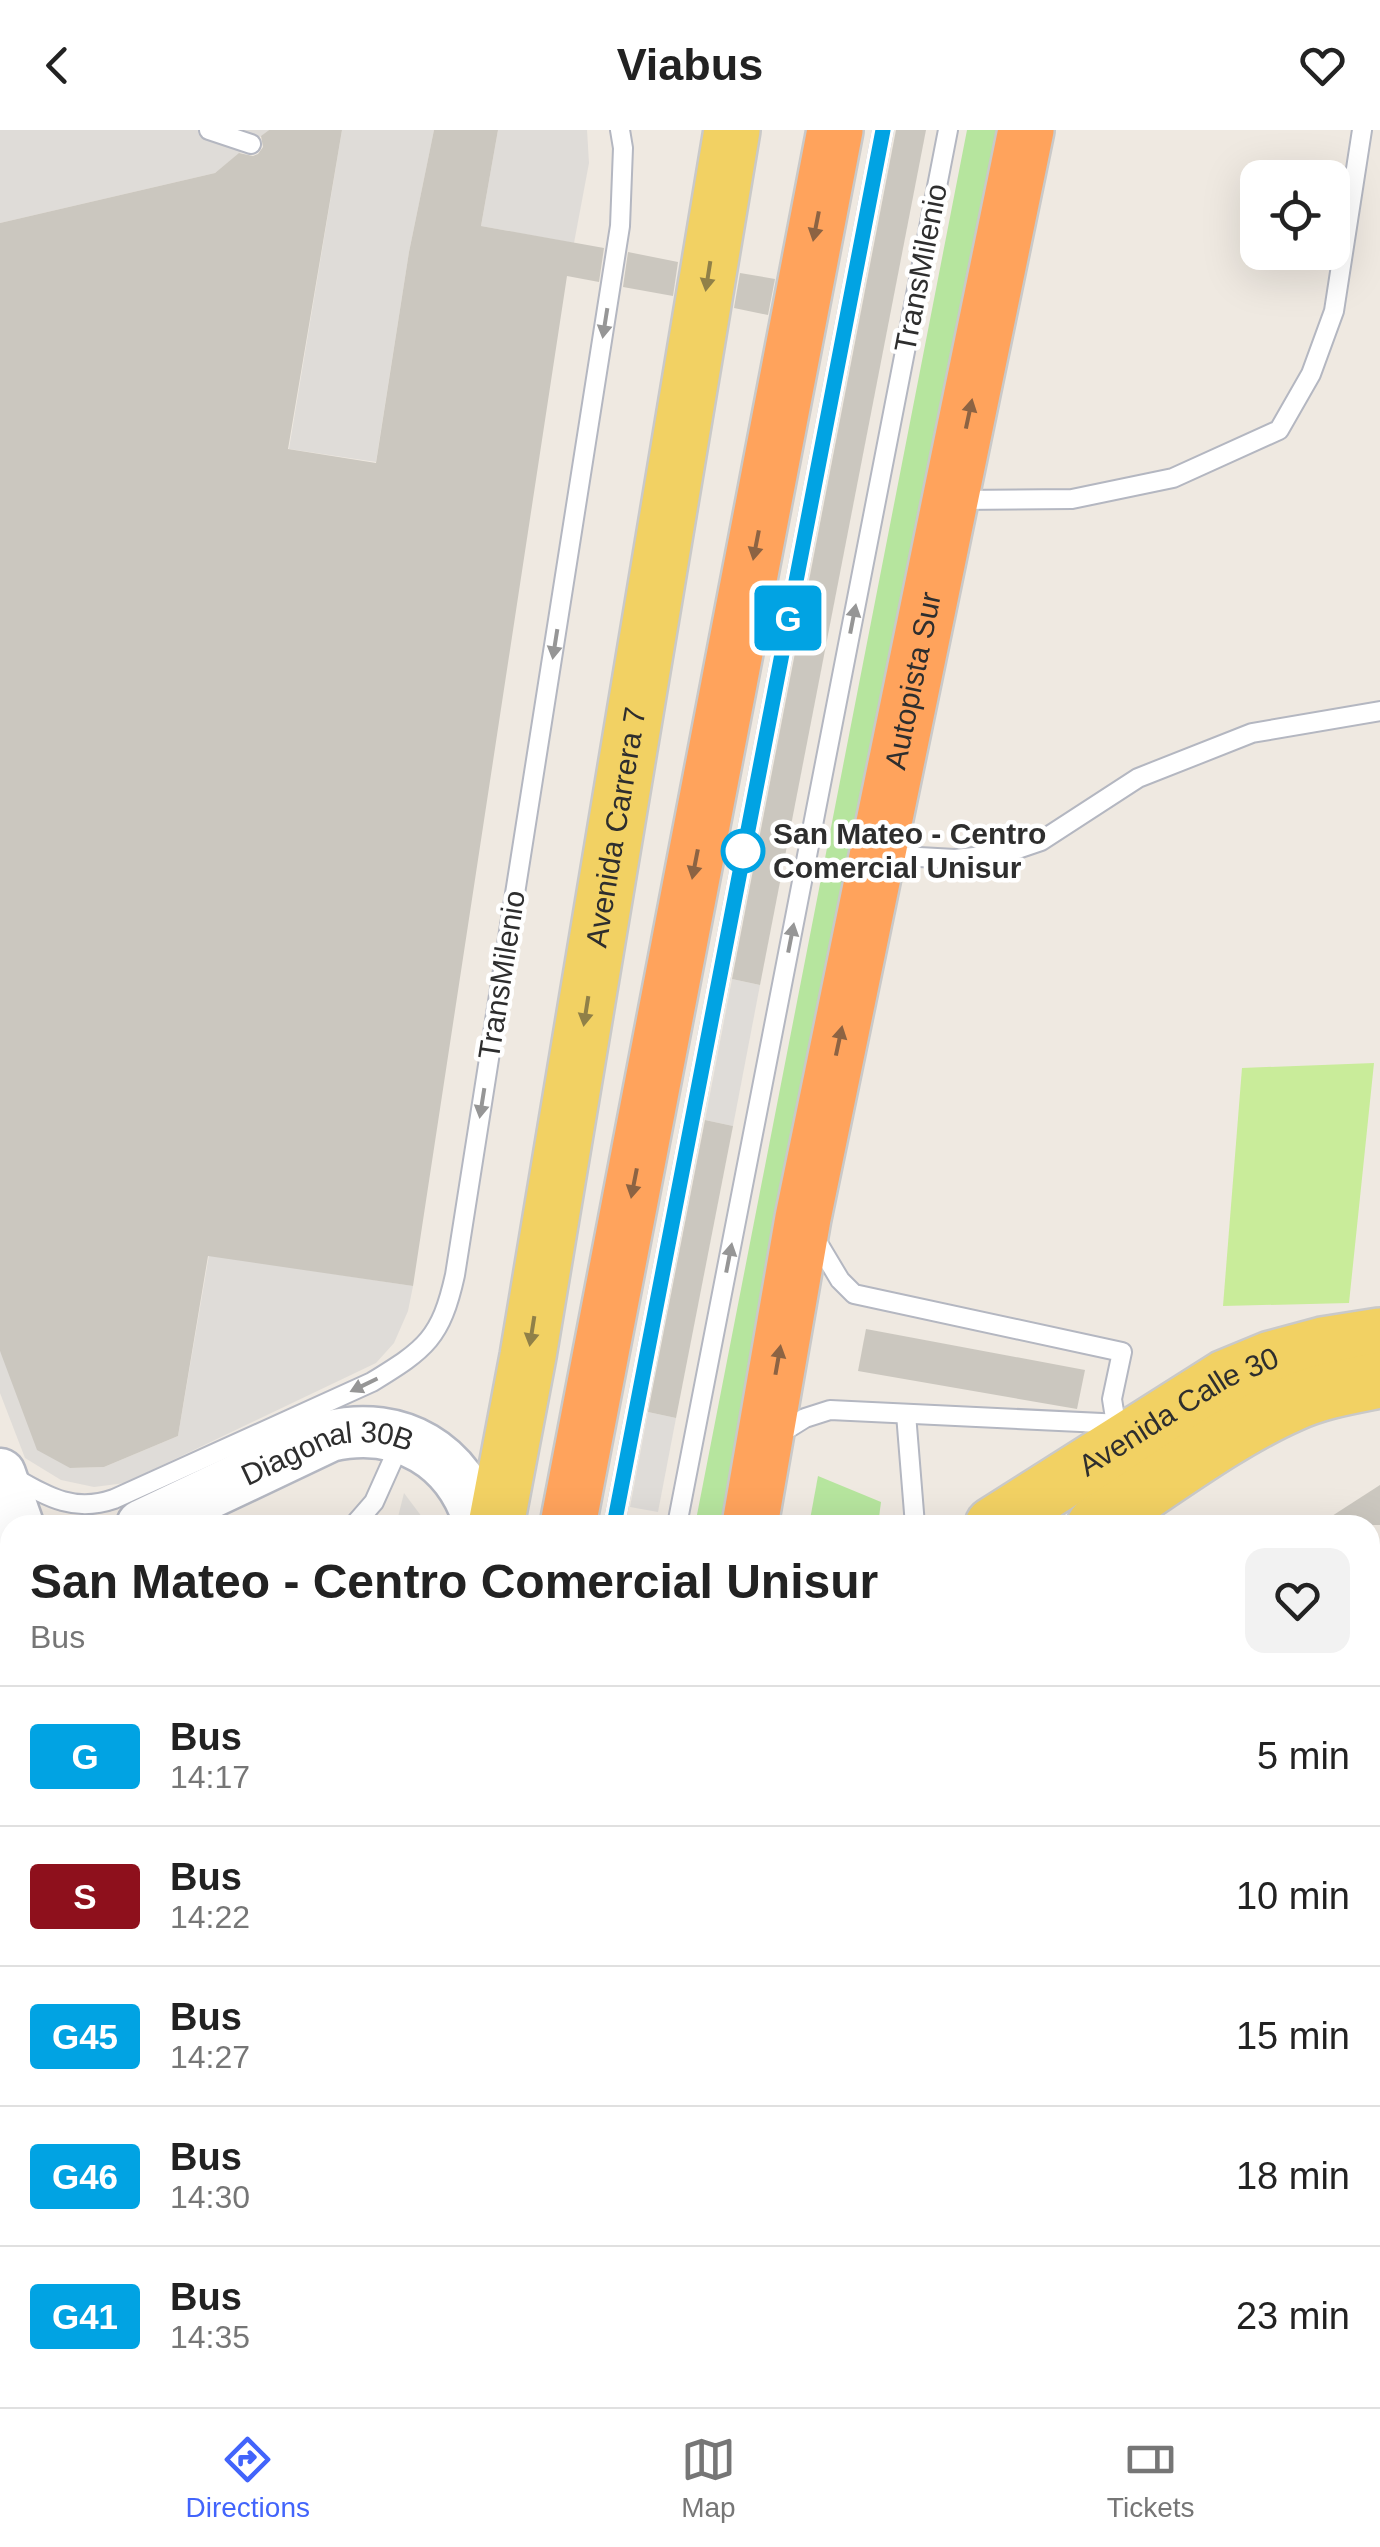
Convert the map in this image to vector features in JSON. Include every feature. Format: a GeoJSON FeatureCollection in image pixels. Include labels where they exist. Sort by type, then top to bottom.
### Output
{"type":"FeatureCollection","features":[{"type":"Feature","properties":{"kind":"highway"},"geometry":{"type":"LineString","coordinates":[[570,1515],[836,130]]}},
{"type":"Feature","properties":{"kind":"highway","name":"Autopista Sur"},"geometry":{"type":"LineString","coordinates":[[752,1515],[803,1218],[1026,130]]}},
{"type":"Feature","properties":{"kind":"main road","name":"Avenida Carrera 7"},"geometry":{"type":"LineString","coordinates":[[498,1515],[528,1356],[729,135]]}},
{"type":"Feature","properties":{"kind":"main road","name":"Avenida Calle 30"},"geometry":{"type":"LineString","coordinates":[[1007,1515],[1132,1424],[1225,1378],[1271,1359],[1380,1336]]}},
{"type":"Feature","properties":{"kind":"main road","name":"Avenida Calle 30"},"geometry":{"type":"LineString","coordinates":[[1111,1515],[1247,1428],[1292,1404],[1380,1380]]}},
{"type":"Feature","properties":{"kind":"main road","name":"Diagonal 30B"},"geometry":{"type":"LineString","coordinates":[[163,1515],[330,1436],[355,1430],[378,1431],[429,1450],[446,1464],[477,1515]]}},
{"type":"Feature","properties":{"kind":"main road"},"geometry":{"type":"LineString","coordinates":[[0,1471],[15,1515]]}},
{"type":"Feature","properties":{"kind":"lane"},"geometry":{"type":"LineString","coordinates":[[208,130],[251,144]]}},
{"type":"Feature","properties":{"kind":"lane","name":"TransMilenio"},"geometry":{"type":"LineString","coordinates":[[0,1471],[74,1506],[96,1506],[114,1500],[372,1382],[406,1361],[438,1329],[447,1313],[617,245],[623,148],[620,130]]}},
{"type":"Feature","properties":{"kind":"lane"},"geometry":{"type":"LineString","coordinates":[[616,1515],[883,130]]}},
{"type":"Feature","properties":{"kind":"lane","name":"TransMilenio"},"geometry":{"type":"LineString","coordinates":[[678,1515],[948,130]]}},
{"type":"Feature","properties":{"kind":"lane"},"geometry":{"type":"LineString","coordinates":[[951,500],[1072,500],[1173,478],[1279,430],[1311,374],[1334,311],[1362,130]]}},
{"type":"Feature","properties":{"kind":"lane"},"geometry":{"type":"LineString","coordinates":[[878,854],[955,859],[1003,854],[1041,841],[1138,778],[1252,733],[1380,712]]}},
{"type":"Feature","properties":{"kind":"lane"},"geometry":{"type":"LineString","coordinates":[[803,1218],[840,1280],[854,1294],[1122,1352],[1112,1399],[1132,1424]]}},
{"type":"Feature","properties":{"kind":"lane"},"geometry":{"type":"LineString","coordinates":[[764,1443],[805,1418],[830,1410],[1132,1424]]}},
{"type":"Feature","properties":{"kind":"lane"},"geometry":{"type":"LineString","coordinates":[[906,1414],[914,1515]]}},
{"type":"Feature","properties":{"kind":"lane"},"geometry":{"type":"LineString","coordinates":[[363,1515],[374,1502],[402,1439]]}},
{"type":"Feature","properties":{"kind":"green space"},"geometry":{"type":"Polygon","coordinates":[[[967,130],[1001,130],[774,1222],[727,1515],[697,1515],[967,130]]]}},
{"type":"Feature","properties":{"kind":"green space"},"geometry":{"type":"Polygon","coordinates":[[[1374,1063],[1349,1303],[1223,1306],[1242,1068],[1374,1063]]]}},
{"type":"Feature","properties":{"kind":"green space"},"geometry":{"type":"Polygon","coordinates":[[[818,1476],[881,1502],[879,1515],[811,1515],[818,1476]]]}},
{"type":"Feature","properties":{"kind":"shaded area"},"geometry":{"type":"Polygon","coordinates":[[[0,130],[269,130],[215,173],[0,223],[0,130]]]}},
{"type":"Feature","properties":{"kind":"shaded area"},"geometry":{"type":"Polygon","coordinates":[[[342,130],[434,130],[409,252],[376,462],[289,449],[342,130]]]}},
{"type":"Feature","properties":{"kind":"shaded area"},"geometry":{"type":"Polygon","coordinates":[[[498,130],[587,130],[589,163],[574,243],[481,226],[498,130]]]}},
{"type":"Feature","properties":{"kind":"shaded area"},"geometry":{"type":"Polygon","coordinates":[[[732,979],[760,985],[733,1126],[705,1120],[732,979]]]}},
{"type":"Feature","properties":{"kind":"shaded area"},"geometry":{"type":"Polygon","coordinates":[[[209,1255],[413,1286],[408,1311],[394,1343],[376,1363],[125,1483],[94,1487],[61,1480],[25,1458],[0,1393],[0,1351],[70,1468],[104,1467],[178,1436],[209,1255]]]}},
{"type":"Feature","properties":{"kind":"shaded area"},"geometry":{"type":"Polygon","coordinates":[[[648,1412],[676,1418],[658,1512],[630,1507],[648,1412]]]}},
{"type":"Feature","properties":{"kind":"shaded area"},"geometry":{"type":"Polygon","coordinates":[[[404,1493],[420,1515],[398,1515],[404,1493]]]}},
{"type":"Feature","properties":{"kind":"building"},"geometry":{"type":"Polygon","coordinates":[[[269,130],[342,130],[288,449],[376,463],[409,252],[434,130],[498,130],[481,226],[604,248],[599,282],[567,276],[413,1286],[208,1256],[178,1436],[104,1467],[70,1468],[37,1450],[0,1351],[0,223],[215,173],[239,153],[258,154],[263,147],[261,136],[269,130]]]}},
{"type":"Feature","properties":{"kind":"building"},"geometry":{"type":"Polygon","coordinates":[[[896,130],[926,130],[760,985],[732,979],[896,130]]]}},
{"type":"Feature","properties":{"kind":"building"},"geometry":{"type":"Polygon","coordinates":[[[628,252],[678,262],[673,296],[623,287],[628,252]]]}},
{"type":"Feature","properties":{"kind":"building"},"geometry":{"type":"Polygon","coordinates":[[[740,273],[775,279],[768,315],[734,308],[740,273]]]}},
{"type":"Feature","properties":{"kind":"building"},"geometry":{"type":"Polygon","coordinates":[[[705,1120],[733,1126],[676,1418],[648,1412],[705,1120]]]}},
{"type":"Feature","properties":{"kind":"building"},"geometry":{"type":"Polygon","coordinates":[[[866,1329],[1085,1370],[1077,1409],[858,1371],[866,1329]]]}},
{"type":"Feature","properties":{"kind":"building"},"geometry":{"type":"Polygon","coordinates":[[[1380,1485],[1380,1515],[1334,1515],[1380,1485]]]}},
{"type":"Feature","properties":{"kind":"bus line","name":"G"},"geometry":{"type":"LineString","coordinates":[[616,1515],[883,130]]}},
{"type":"Feature","properties":{"kind":"place","name":"San Mateo - Centro Comercial Unisur"},"geometry":{"type":"Point","coordinates":[743,851]}}]}
